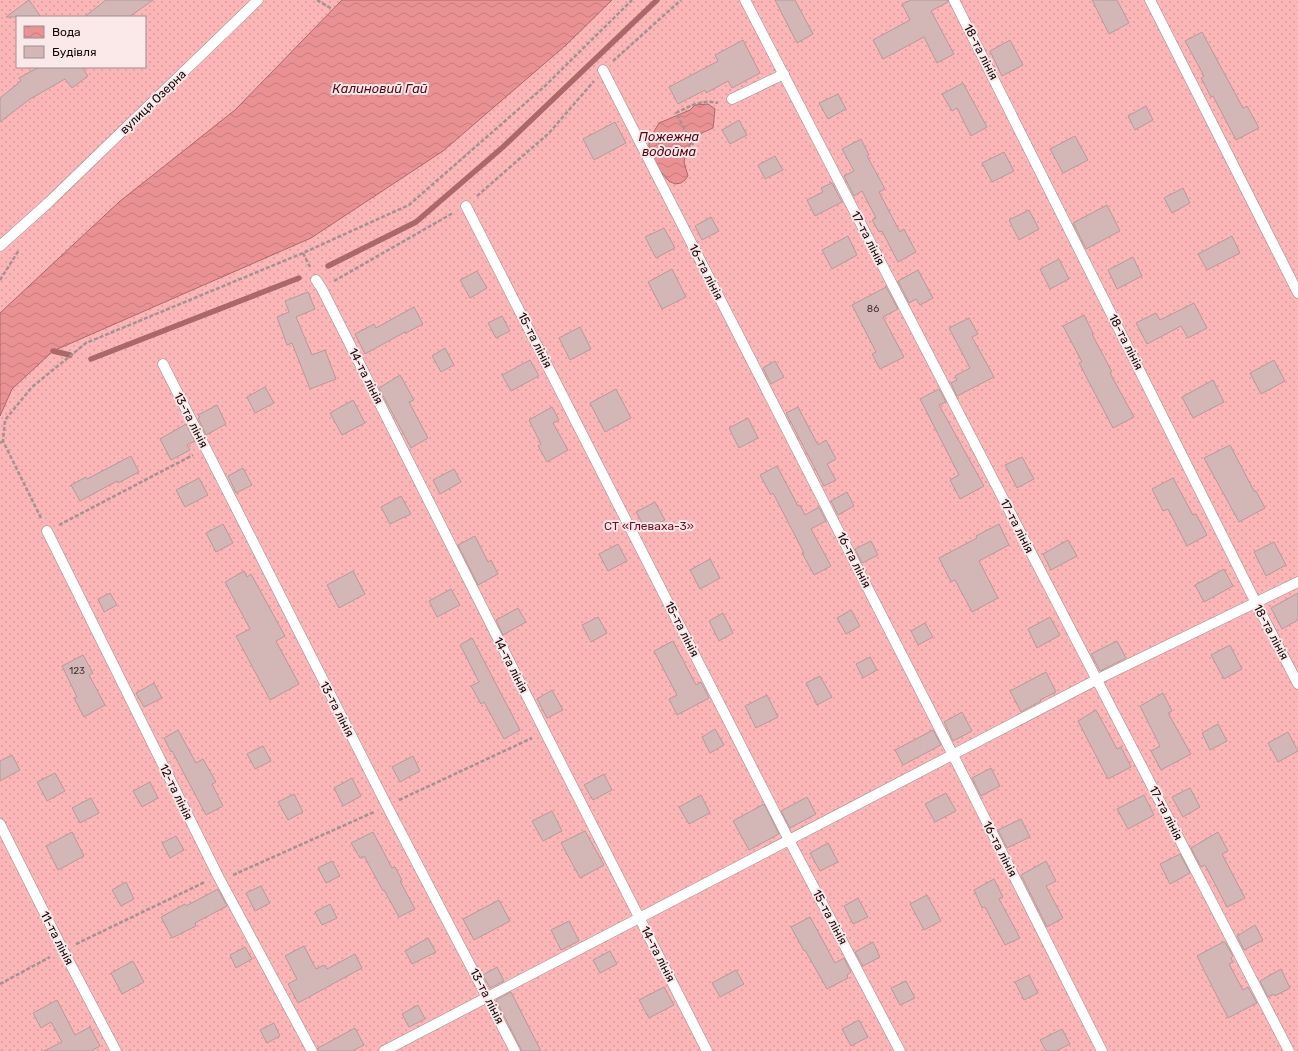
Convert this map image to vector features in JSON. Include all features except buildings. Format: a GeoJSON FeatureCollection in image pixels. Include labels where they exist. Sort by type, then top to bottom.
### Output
{"type":"FeatureCollection","features":[{"type":"Feature","properties":{"kind":"lane","name":"вулиця Озерна"},"geometry":{"type":"LineString","coordinates":[[0,246],[48,203],[258,0]]}},
{"type":"Feature","properties":{"kind":"lane","name":"17-та лінія"},"geometry":{"type":"LineString","coordinates":[[745,0],[1289,1051]]}},
{"type":"Feature","properties":{"kind":"lane","name":"18-та лінія"},"geometry":{"type":"LineString","coordinates":[[954,0],[1298,684]]}},
{"type":"Feature","properties":{"kind":"lane"},"geometry":{"type":"LineString","coordinates":[[1150,0],[1298,293]]}},
{"type":"Feature","properties":{"kind":"lane","name":"16-та лінія"},"geometry":{"type":"LineString","coordinates":[[603,70],[953,755],[1102,1051]]}},
{"type":"Feature","properties":{"kind":"lane"},"geometry":{"type":"LineString","coordinates":[[732,100],[784,74]]}},
{"type":"Feature","properties":{"kind":"lane","name":"15-та лінія"},"geometry":{"type":"LineString","coordinates":[[466,206],[790,840],[900,1051]]}},
{"type":"Feature","properties":{"kind":"lane","name":"14-та лінія"},"geometry":{"type":"LineString","coordinates":[[316,280],[322,289],[707,1051]]}},
{"type":"Feature","properties":{"kind":"lane","name":"13-та лінія"},"geometry":{"type":"LineString","coordinates":[[163,364],[387,806],[515,1051]]}},
{"type":"Feature","properties":{"kind":"lane","name":"12-та лінія"},"geometry":{"type":"LineString","coordinates":[[48,531],[218,876],[312,1051]]}},
{"type":"Feature","properties":{"kind":"lane"},"geometry":{"type":"LineString","coordinates":[[384,1051],[1096,680],[1298,582]]}},
{"type":"Feature","properties":{"kind":"lane","name":"11-та лінія"},"geometry":{"type":"LineString","coordinates":[[0,824],[63,950],[116,1051]]}},
{"type":"Feature","properties":{"kind":"path"},"geometry":{"type":"LineString","coordinates":[[317,0],[332,9]]}},
{"type":"Feature","properties":{"kind":"path"},"geometry":{"type":"LineString","coordinates":[[206,449],[48,531],[3,441],[5,420],[32,387],[86,343],[303,253],[409,205],[545,86],[632,0]]}},
{"type":"Feature","properties":{"kind":"path"},"geometry":{"type":"LineString","coordinates":[[322,289],[466,206],[549,133],[603,70],[681,0]]}},
{"type":"Feature","properties":{"kind":"path"},"geometry":{"type":"LineString","coordinates":[[693,145],[676,113],[693,104],[704,101],[722,104],[732,100]]}},
{"type":"Feature","properties":{"kind":"path"},"geometry":{"type":"LineString","coordinates":[[0,984],[63,950],[218,876],[235,874],[387,806],[545,732]]}},
{"type":"Feature","properties":{"kind":"green space","name":"СТ «Глеваха-3»"},"geometry":{"type":"Polygon","coordinates":[[[0,0],[1298,0],[1298,1051],[0,1051],[0,0]]]}},
{"type":"Feature","properties":{"kind":"water","name":"Калиновий Гай"},"geometry":{"type":"Polygon","coordinates":[[[342,0],[612,0],[566,45],[443,151],[311,238],[53,351],[12,389],[0,416],[0,313],[119,202],[235,110],[342,0]]]}},
{"type":"Feature","properties":{"kind":"water","name":"Пожежна водойма"},"geometry":{"type":"Polygon","coordinates":[[[708,104],[715,109],[713,128],[695,136],[686,152],[684,162],[688,176],[681,183],[675,184],[669,181],[659,170],[649,152],[649,140],[659,123],[690,110],[695,105],[708,104]]]}},
{"type":"Feature","properties":{"kind":"waterway"},"geometry":{"type":"LineString","coordinates":[[328,266],[416,222],[503,147],[657,0]]}},
{"type":"Feature","properties":{"kind":"waterway"},"geometry":{"type":"LineString","coordinates":[[91,359],[299,278]]}},
{"type":"Feature","properties":{"kind":"waterway"},"geometry":{"type":"LineString","coordinates":[[53,351],[70,355]]}}]}
